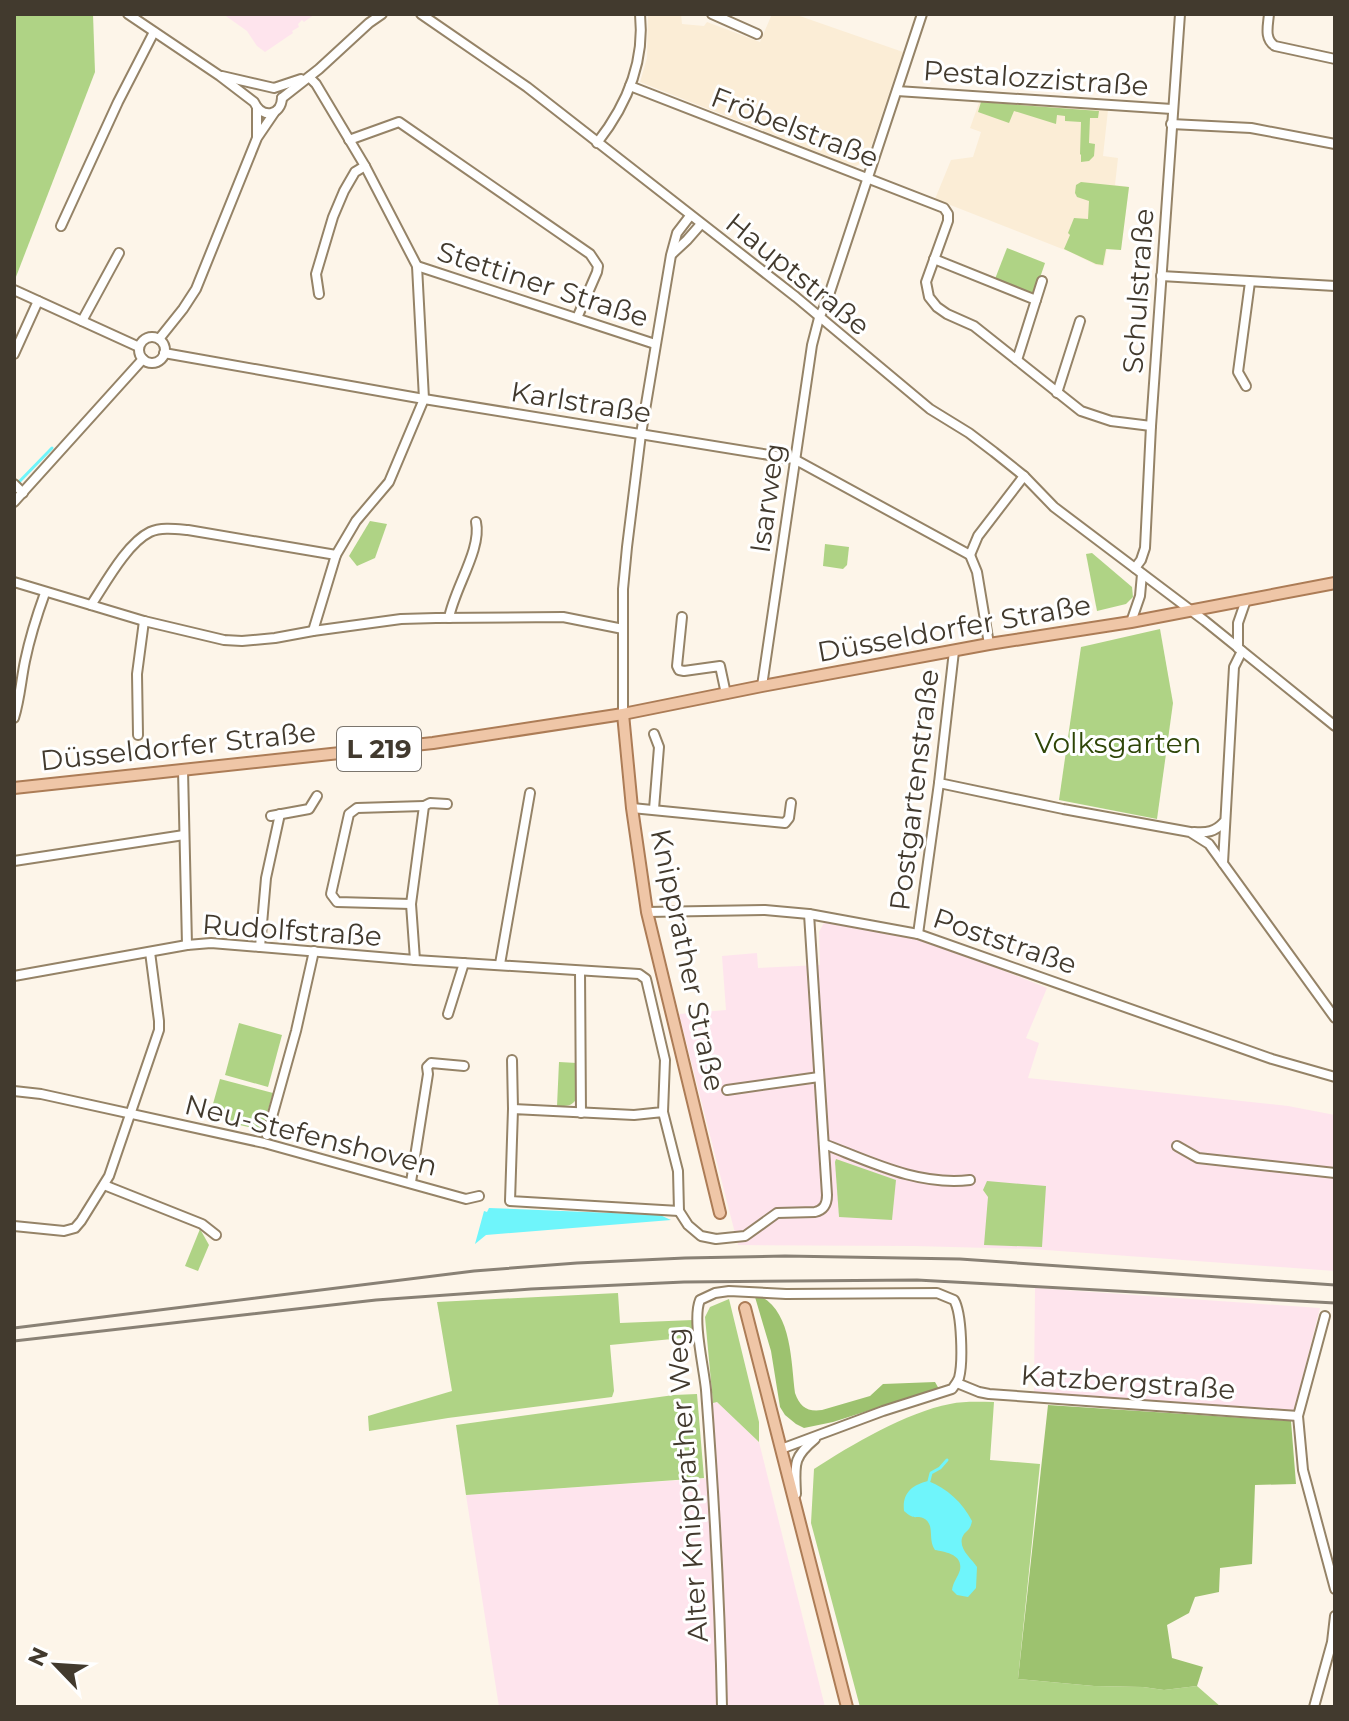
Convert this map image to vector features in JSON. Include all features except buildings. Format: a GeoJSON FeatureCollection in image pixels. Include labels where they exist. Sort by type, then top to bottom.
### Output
{"type":"FeatureCollection","features":[{"type":"Feature","properties":{"kind":"main road","name":"L 219"},"geometry":{"type":"LineString","coordinates":[[1190,611],[1335,583]]}},
{"type":"Feature","properties":{"kind":"main road","name":"Düsseldorfer Straße"},"geometry":{"type":"LineString","coordinates":[[14,788],[433,743],[623,714],[989,644],[1190,611]]}},
{"type":"Feature","properties":{"kind":"main road","name":"Knipprather Straße"},"geometry":{"type":"LineString","coordinates":[[623,714],[647,912],[720,1213]]}},
{"type":"Feature","properties":{"kind":"main road"},"geometry":{"type":"LineString","coordinates":[[745,1308],[847,1707]]}},
{"type":"Feature","properties":{"kind":"street"},"geometry":{"type":"LineString","coordinates":[[128,14],[220,76],[264,113],[274,113]]}},
{"type":"Feature","properties":{"kind":"street"},"geometry":{"type":"LineString","coordinates":[[159,339],[196,289],[257,138],[280,107],[282,98],[382,14]]}},
{"type":"Feature","properties":{"kind":"street","name":"Hauptstraße"},"geometry":{"type":"LineString","coordinates":[[421,14],[527,87],[796,297],[930,409],[969,433],[1024,476],[1054,507],[1335,726]]}},
{"type":"Feature","properties":{"kind":"street"},"geometry":{"type":"LineString","coordinates":[[597,143],[622,107],[630,86],[641,40],[640,14]]}},
{"type":"Feature","properties":{"kind":"street"},"geometry":{"type":"LineString","coordinates":[[712,14],[757,34]]}},
{"type":"Feature","properties":{"kind":"street","name":"Isarweg"},"geometry":{"type":"LineString","coordinates":[[762,686],[812,345],[922,14]]}},
{"type":"Feature","properties":{"kind":"street","name":"Schulstraße"},"geometry":{"type":"LineString","coordinates":[[1138,571],[1145,548],[1180,14]]}},
{"type":"Feature","properties":{"kind":"street"},"geometry":{"type":"LineString","coordinates":[[1269,14],[1267,35],[1270,43],[1335,59]]}},
{"type":"Feature","properties":{"kind":"street"},"geometry":{"type":"LineString","coordinates":[[61,226],[154,32]]}},
{"type":"Feature","properties":{"kind":"street"},"geometry":{"type":"LineString","coordinates":[[220,76],[269,87],[278,91],[282,98]]}},
{"type":"Feature","properties":{"kind":"street"},"geometry":{"type":"LineString","coordinates":[[257,138],[256,95],[269,87],[309,77]]}},
{"type":"Feature","properties":{"kind":"street"},"geometry":{"type":"LineString","coordinates":[[309,77],[365,166],[417,266],[424,399],[389,482],[356,521],[336,555],[313,631]]}},
{"type":"Feature","properties":{"kind":"street","name":"Fröbelstraße"},"geometry":{"type":"LineString","coordinates":[[630,86],[944,208],[948,221],[934,259]]}},
{"type":"Feature","properties":{"kind":"street","name":"Pestalozzistraße"},"geometry":{"type":"LineString","coordinates":[[897,91],[1172,109]]}},
{"type":"Feature","properties":{"kind":"street"},"geometry":{"type":"LineString","coordinates":[[349,140],[399,122],[590,254],[598,266],[597,272],[577,318]]}},
{"type":"Feature","properties":{"kind":"street","name":"Pestalozzistraße"},"geometry":{"type":"LineString","coordinates":[[1171,124],[1251,128],[1335,144]]}},
{"type":"Feature","properties":{"kind":"street"},"geometry":{"type":"LineString","coordinates":[[319,294],[316,274],[333,217],[355,172],[365,166]]}},
{"type":"Feature","properties":{"kind":"street"},"geometry":{"type":"LineString","coordinates":[[623,714],[623,589],[641,434],[671,255],[677,233],[690,216]]}},
{"type":"Feature","properties":{"kind":"street"},"geometry":{"type":"LineString","coordinates":[[671,255],[701,224]]}},
{"type":"Feature","properties":{"kind":"street"},"geometry":{"type":"LineString","coordinates":[[82,321],[119,253]]}},
{"type":"Feature","properties":{"kind":"street"},"geometry":{"type":"LineString","coordinates":[[1036,300],[934,259],[926,282],[933,302],[947,314],[974,326],[1088,414],[1111,421],[1151,426]]}},
{"type":"Feature","properties":{"kind":"street","name":"Stettiner Straße"},"geometry":{"type":"LineString","coordinates":[[417,266],[655,344]]}},
{"type":"Feature","properties":{"kind":"street"},"geometry":{"type":"LineString","coordinates":[[1161,276],[1335,286]]}},
{"type":"Feature","properties":{"kind":"street"},"geometry":{"type":"LineString","coordinates":[[1017,360],[1042,281]]}},
{"type":"Feature","properties":{"kind":"street"},"geometry":{"type":"LineString","coordinates":[[1246,386],[1238,372],[1250,282]]}},
{"type":"Feature","properties":{"kind":"street"},"geometry":{"type":"LineString","coordinates":[[14,290],[139,347]]}},
{"type":"Feature","properties":{"kind":"street"},"geometry":{"type":"LineString","coordinates":[[14,354],[38,301]]}},
{"type":"Feature","properties":{"kind":"street"},"geometry":{"type":"LineString","coordinates":[[1057,393],[1080,321]]}},
{"type":"Feature","properties":{"kind":"street"},"geometry":{"type":"LineString","coordinates":[[149,337],[159,339],[164,347],[160,360],[151,363],[143,359],[140,356],[141,342],[149,337]]}},
{"type":"Feature","properties":{"kind":"street","name":"Karlstraße"},"geometry":{"type":"LineString","coordinates":[[164,353],[794,459],[970,555]]}},
{"type":"Feature","properties":{"kind":"street"},"geometry":{"type":"LineString","coordinates":[[14,502],[143,359]]}},
{"type":"Feature","properties":{"kind":"street"},"geometry":{"type":"LineString","coordinates":[[989,644],[977,572],[970,555],[978,536],[1024,476]]}},
{"type":"Feature","properties":{"kind":"street"},"geometry":{"type":"LineString","coordinates":[[14,484],[23,493]]}},
{"type":"Feature","properties":{"kind":"street"},"geometry":{"type":"LineString","coordinates":[[449,618],[451,603],[479,533],[476,522]]}},
{"type":"Feature","properties":{"kind":"street"},"geometry":{"type":"LineString","coordinates":[[91,605],[127,553],[142,537],[153,531],[188,530],[336,555]]}},
{"type":"Feature","properties":{"kind":"street"},"geometry":{"type":"LineString","coordinates":[[1131,622],[1140,596],[1138,571]]}},
{"type":"Feature","properties":{"kind":"street"},"geometry":{"type":"LineString","coordinates":[[14,582],[144,621],[221,640],[275,638],[401,619],[563,617],[623,629]]}},
{"type":"Feature","properties":{"kind":"street"},"geometry":{"type":"LineString","coordinates":[[14,718],[20,699],[24,661],[45,593]]}},
{"type":"Feature","properties":{"kind":"street"},"geometry":{"type":"LineString","coordinates":[[1223,864],[1234,667],[1240,650],[1238,623],[1246,600]]}},
{"type":"Feature","properties":{"kind":"street"},"geometry":{"type":"LineString","coordinates":[[682,617],[679,670],[720,666],[726,694]]}},
{"type":"Feature","properties":{"kind":"street"},"geometry":{"type":"LineString","coordinates":[[138,735],[137,674],[144,621]]}},
{"type":"Feature","properties":{"kind":"street","name":"Postgartenstraße"},"geometry":{"type":"LineString","coordinates":[[918,934],[954,651]]}},
{"type":"Feature","properties":{"kind":"street"},"geometry":{"type":"LineString","coordinates":[[654,734],[659,747],[654,809]]}},
{"type":"Feature","properties":{"kind":"street"},"geometry":{"type":"LineString","coordinates":[[183,770],[187,945]]}},
{"type":"Feature","properties":{"kind":"street"},"geometry":{"type":"LineString","coordinates":[[939,783],[1190,832],[1206,833],[1218,829],[1225,822]]}},
{"type":"Feature","properties":{"kind":"street"},"geometry":{"type":"LineString","coordinates":[[500,964],[530,793]]}},
{"type":"Feature","properties":{"kind":"street"},"geometry":{"type":"LineString","coordinates":[[260,947],[275,815],[309,809],[317,796]]}},
{"type":"Feature","properties":{"kind":"street"},"geometry":{"type":"LineString","coordinates":[[632,808],[785,823],[791,803]]}},
{"type":"Feature","properties":{"kind":"street"},"geometry":{"type":"LineString","coordinates":[[411,904],[337,902],[331,894],[349,814],[357,808],[447,804]]}},
{"type":"Feature","properties":{"kind":"street"},"geometry":{"type":"LineString","coordinates":[[415,960],[411,904],[424,806]]}},
{"type":"Feature","properties":{"kind":"street"},"geometry":{"type":"LineString","coordinates":[[1190,832],[1209,844],[1335,1018]]}},
{"type":"Feature","properties":{"kind":"street"},"geometry":{"type":"LineString","coordinates":[[14,861],[184,835]]}},
{"type":"Feature","properties":{"kind":"street","name":"Poststraße"},"geometry":{"type":"LineString","coordinates":[[647,912],[765,910],[809,914],[918,934],[1272,1059],[1335,1077]]}},
{"type":"Feature","properties":{"kind":"street"},"geometry":{"type":"LineString","coordinates":[[513,1109],[634,1115],[663,1112],[678,1171],[679,1211],[688,1225],[701,1236],[716,1239],[745,1236],[777,1213],[819,1211],[827,1200],[809,914]]}},
{"type":"Feature","properties":{"kind":"street","name":"Rudolfstraße"},"geometry":{"type":"LineString","coordinates":[[14,976],[211,943],[639,974],[646,979],[665,1060],[663,1112]]}},
{"type":"Feature","properties":{"kind":"street"},"geometry":{"type":"LineString","coordinates":[[267,1135],[295,1037],[314,951]]}},
{"type":"Feature","properties":{"kind":"street"},"geometry":{"type":"LineString","coordinates":[[14,1226],[64,1231],[75,1228],[109,1176],[159,1030],[150,952]]}},
{"type":"Feature","properties":{"kind":"street"},"geometry":{"type":"LineString","coordinates":[[448,1014],[464,963]]}},
{"type":"Feature","properties":{"kind":"street"},"geometry":{"type":"LineString","coordinates":[[580,971],[581,1113]]}},
{"type":"Feature","properties":{"kind":"street"},"geometry":{"type":"LineString","coordinates":[[512,1060],[510,1201],[679,1211]]}},
{"type":"Feature","properties":{"kind":"street"},"geometry":{"type":"LineString","coordinates":[[411,1182],[427,1067],[431,1063],[464,1066]]}},
{"type":"Feature","properties":{"kind":"street"},"geometry":{"type":"LineString","coordinates":[[727,1090],[819,1077]]}},
{"type":"Feature","properties":{"kind":"street","name":"Neu-Stefenshoven"},"geometry":{"type":"LineString","coordinates":[[14,1091],[41,1094],[264,1143],[466,1199],[479,1196]]}},
{"type":"Feature","properties":{"kind":"street"},"geometry":{"type":"LineString","coordinates":[[824,1144],[905,1175],[952,1182],[970,1180]]}},
{"type":"Feature","properties":{"kind":"street"},"geometry":{"type":"LineString","coordinates":[[1177,1146],[1198,1158],[1335,1173]]}},
{"type":"Feature","properties":{"kind":"street"},"geometry":{"type":"LineString","coordinates":[[104,1185],[202,1224],[216,1235]]}},
{"type":"Feature","properties":{"kind":"street","name":"Alter Knipprather Weg"},"geometry":{"type":"LineString","coordinates":[[722,1707],[717,1569],[698,1304],[705,1296],[729,1291],[786,1294],[937,1293],[947,1296],[957,1304],[960,1317],[960,1375],[957,1383]]}},
{"type":"Feature","properties":{"kind":"street"},"geometry":{"type":"LineString","coordinates":[[1335,1327],[1324,1320],[1298,1416],[1303,1470],[1335,1589]]}},
{"type":"Feature","properties":{"kind":"street"},"geometry":{"type":"LineString","coordinates":[[781,1449],[892,1407],[943,1393],[957,1383]]}},
{"type":"Feature","properties":{"kind":"street","name":"Katzbergstraße"},"geometry":{"type":"LineString","coordinates":[[957,1383],[989,1394],[1298,1416]]}},
{"type":"Feature","properties":{"kind":"street"},"geometry":{"type":"LineString","coordinates":[[796,1508],[795,1470],[798,1459],[801,1451],[822,1434]]}},
{"type":"Feature","properties":{"kind":"street"},"geometry":{"type":"LineString","coordinates":[[1314,1707],[1326,1670],[1335,1616]]}},
{"type":"Feature","properties":{"kind":"shaded area"},"geometry":{"type":"Polygon","coordinates":[[[223,14],[315,14],[304,22],[302,20],[293,33],[265,52],[247,31],[223,14]]]}},
{"type":"Feature","properties":{"kind":"shaded area"},"geometry":{"type":"Polygon","coordinates":[[[648,14],[681,14],[682,24],[704,26],[707,22],[760,42],[772,14],[794,14],[903,52],[867,159],[855,167],[640,82],[647,58],[648,14]]]}},
{"type":"Feature","properties":{"kind":"shaded area"},"geometry":{"type":"Polygon","coordinates":[[[980,100],[1108,110],[1103,156],[1118,158],[1115,185],[1129,187],[1121,250],[1107,249],[1104,266],[935,199],[951,160],[973,157],[981,132],[970,128],[980,100]]]}},
{"type":"Feature","properties":{"kind":"shaded area"},"geometry":{"type":"Polygon","coordinates":[[[825,921],[917,936],[1047,988],[1026,1038],[1039,1043],[1028,1078],[1288,1106],[1335,1115],[1335,1271],[1032,1249],[738,1245],[679,1014],[726,1010],[722,956],[757,953],[758,968],[820,965],[819,932],[825,921]]]}},
{"type":"Feature","properties":{"kind":"shaded area"},"geometry":{"type":"Polygon","coordinates":[[[1035,1288],[1320,1308],[1294,1411],[1034,1392],[1035,1288]]]}},
{"type":"Feature","properties":{"kind":"shaded area"},"geometry":{"type":"Polygon","coordinates":[[[717,1402],[759,1442],[825,1707],[499,1707],[466,1495],[711,1478],[705,1404],[717,1402]]]}},
{"type":"Feature","properties":{"kind":"green space"},"geometry":{"type":"Polygon","coordinates":[[[14,14],[93,14],[95,72],[14,282],[14,14]]]}},
{"type":"Feature","properties":{"kind":"green space"},"geometry":{"type":"Polygon","coordinates":[[[981,102],[1099,111],[1098,118],[1090,118],[1089,143],[1095,144],[1094,156],[1089,161],[1081,162],[1081,122],[1065,121],[1065,116],[1057,115],[1056,124],[1014,111],[1009,123],[978,112],[981,102]]]}},
{"type":"Feature","properties":{"kind":"green space"},"geometry":{"type":"Polygon","coordinates":[[[1081,182],[1129,187],[1121,250],[1106,249],[1103,265],[1064,249],[1074,218],[1088,219],[1089,201],[1077,197],[1075,193],[1076,185],[1081,182]]]}},
{"type":"Feature","properties":{"kind":"green space"},"geometry":{"type":"Polygon","coordinates":[[[1007,248],[1045,263],[1034,295],[995,279],[1007,248]]]}},
{"type":"Feature","properties":{"kind":"green space"},"geometry":{"type":"Polygon","coordinates":[[[370,521],[387,524],[375,558],[357,566],[349,556],[370,521]]]}},
{"type":"Feature","properties":{"kind":"green space"},"geometry":{"type":"Polygon","coordinates":[[[825,544],[849,547],[847,565],[843,569],[823,566],[825,544]]]}},
{"type":"Feature","properties":{"kind":"green space"},"geometry":{"type":"Polygon","coordinates":[[[1092,553],[1132,587],[1133,597],[1126,604],[1097,611],[1086,554],[1092,553]]]}},
{"type":"Feature","properties":{"kind":"green space","name":"Volksgarten"},"geometry":{"type":"Polygon","coordinates":[[[1160,629],[1173,703],[1157,819],[1059,800],[1081,647],[1160,629]]]}},
{"type":"Feature","properties":{"kind":"green space"},"geometry":{"type":"Polygon","coordinates":[[[239,1023],[282,1035],[268,1087],[225,1075],[239,1023]]]}},
{"type":"Feature","properties":{"kind":"green space"},"geometry":{"type":"Polygon","coordinates":[[[559,1062],[577,1063],[576,1099],[568,1106],[557,1106],[559,1062]]]}},
{"type":"Feature","properties":{"kind":"green space"},"geometry":{"type":"Polygon","coordinates":[[[220,1079],[273,1093],[262,1130],[209,1118],[220,1079]]]}},
{"type":"Feature","properties":{"kind":"green space"},"geometry":{"type":"Polygon","coordinates":[[[836,1159],[896,1180],[892,1220],[839,1217],[836,1159]]]}},
{"type":"Feature","properties":{"kind":"green space"},"geometry":{"type":"Polygon","coordinates":[[[987,1181],[1046,1186],[1042,1247],[984,1245],[988,1197],[983,1190],[987,1181]]]}},
{"type":"Feature","properties":{"kind":"green space"},"geometry":{"type":"Polygon","coordinates":[[[200,1229],[209,1245],[198,1271],[185,1266],[200,1229]]]}},
{"type":"Feature","properties":{"kind":"green space"},"geometry":{"type":"Polygon","coordinates":[[[618,1293],[620,1323],[693,1320],[693,1337],[610,1345],[612,1397],[369,1431],[368,1416],[452,1391],[437,1302],[618,1293]]]}},
{"type":"Feature","properties":{"kind":"green space"},"geometry":{"type":"Polygon","coordinates":[[[760,1296],[771,1303],[784,1326],[791,1353],[795,1393],[805,1408],[822,1410],[870,1396],[883,1384],[935,1382],[939,1389],[833,1422],[804,1428],[796,1424],[780,1407],[771,1351],[755,1297],[760,1296]]]}},
{"type":"Feature","properties":{"kind":"green space"},"geometry":{"type":"Polygon","coordinates":[[[729,1299],[759,1422],[759,1442],[717,1402],[713,1403],[705,1317],[710,1307],[729,1299]]]}},
{"type":"Feature","properties":{"kind":"green space"},"geometry":{"type":"Polygon","coordinates":[[[697,1394],[704,1478],[466,1495],[456,1425],[697,1394]]]}},
{"type":"Feature","properties":{"kind":"green space"},"geometry":{"type":"Polygon","coordinates":[[[994,1402],[990,1460],[1040,1464],[1018,1679],[1164,1690],[1197,1686],[1221,1707],[860,1707],[811,1523],[814,1469],[862,1440],[916,1414],[955,1403],[994,1402]]]}},
{"type":"Feature","properties":{"kind":"green space"},"geometry":{"type":"Polygon","coordinates":[[[1048,1405],[1291,1421],[1296,1484],[1255,1485],[1252,1564],[1220,1568],[1219,1592],[1195,1597],[1189,1613],[1167,1625],[1172,1658],[1203,1667],[1197,1686],[1164,1690],[1018,1679],[1048,1405]]]}},
{"type":"Feature","properties":{"kind":"water"},"geometry":{"type":"Polygon","coordinates":[[[489,1208],[660,1215],[671,1220],[486,1235],[475,1244],[484,1211],[487,1212],[489,1208]]]}},
{"type":"Feature","properties":{"kind":"water"},"geometry":{"type":"Polygon","coordinates":[[[928,1481],[954,1497],[972,1521],[962,1542],[964,1550],[977,1567],[976,1588],[968,1597],[957,1595],[952,1590],[960,1570],[959,1560],[935,1550],[927,1521],[904,1511],[909,1491],[928,1481]]]}},
{"type":"Feature","properties":{"kind":"waterway"},"geometry":{"type":"LineString","coordinates":[[18,483],[52,448]]}},
{"type":"Feature","properties":{"kind":"waterway"},"geometry":{"type":"LineString","coordinates":[[929,1481],[931,1473],[947,1460]]}},
{"type":"Feature","properties":{"kind":"railway"},"geometry":{"type":"LineString","coordinates":[[14,1328],[474,1271],[685,1258],[960,1259],[1335,1285]]}},
{"type":"Feature","properties":{"kind":"railway"},"geometry":{"type":"LineString","coordinates":[[14,1341],[376,1300],[684,1282],[917,1280],[1335,1303]]}}]}
